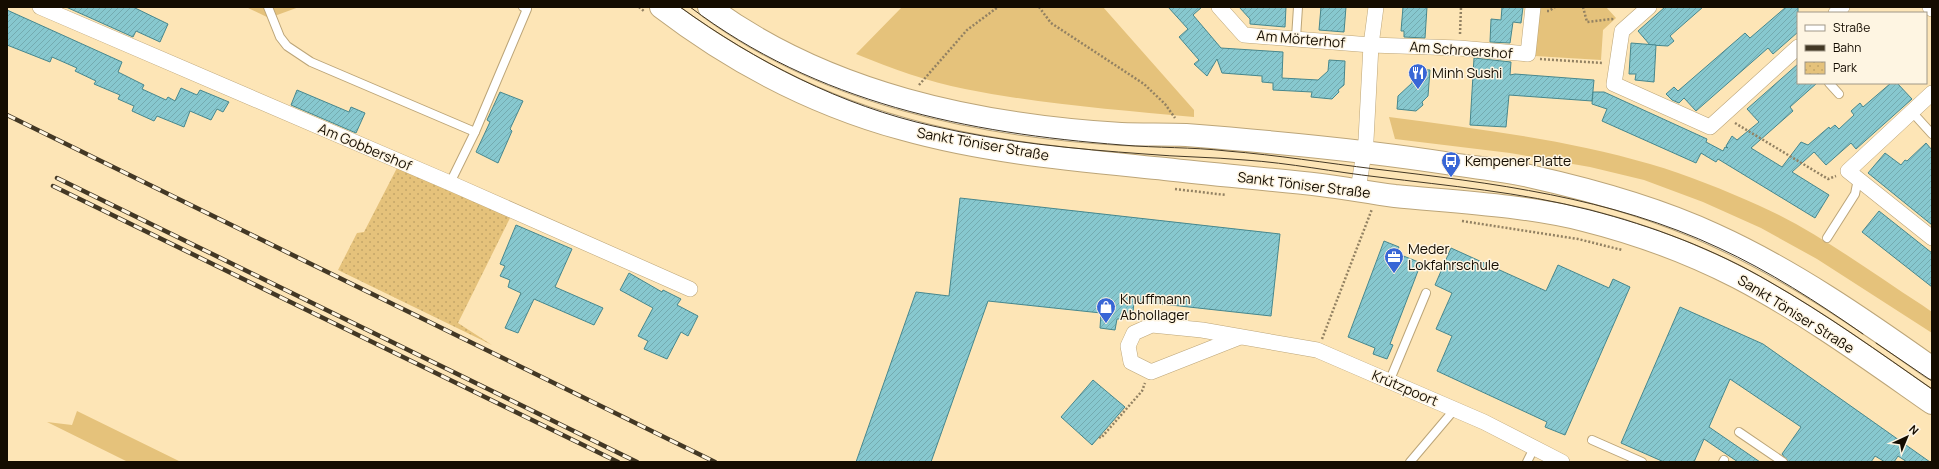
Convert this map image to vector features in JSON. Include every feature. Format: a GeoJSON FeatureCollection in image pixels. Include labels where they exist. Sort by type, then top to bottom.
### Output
{"type":"FeatureCollection","features":[{"type":"Feature","properties":{"kind":"main road","name":"Sankt Töniser Straße"},"geometry":{"type":"LineString","coordinates":[[709,7],[767,43],[816,68],[858,85],[910,101],[985,119],[1122,134],[1182,135],[1384,153],[1527,175],[1625,202],[1676,219],[1715,235],[1805,282],[1932,368]]}},
{"type":"Feature","properties":{"kind":"main road","name":"Sankt Töniser Straße"},"geometry":{"type":"LineString","coordinates":[[655,11],[783,84],[820,101],[902,129],[976,146],[1026,154],[1548,213],[1584,220],[1664,246],[1736,276],[1785,304],[1932,403]]}},
{"type":"Feature","properties":{"kind":"street","name":"Am Gobbershof"},"geometry":{"type":"LineString","coordinates":[[40,7],[450,183],[690,289]]}},
{"type":"Feature","properties":{"kind":"street","name":"Am Mörterhof"},"geometry":{"type":"LineString","coordinates":[[1219,7],[1244,35],[1371,45]]}},
{"type":"Feature","properties":{"kind":"street"},"geometry":{"type":"LineString","coordinates":[[1368,192],[1363,152],[1366,140],[1371,45],[1376,7]]}},
{"type":"Feature","properties":{"kind":"street","name":"Am Schroershof"},"geometry":{"type":"LineString","coordinates":[[1371,45],[1459,48],[1528,54],[1533,7]]}},
{"type":"Feature","properties":{"kind":"street"},"geometry":{"type":"LineString","coordinates":[[1649,7],[1622,31],[1614,84],[1710,127],[1797,48]]}},
{"type":"Feature","properties":{"kind":"street"},"geometry":{"type":"LineString","coordinates":[[1932,93],[1912,112],[1853,175],[1932,238]]}},
{"type":"Feature","properties":{"kind":"street","name":"Krützpoort"},"geometry":{"type":"LineString","coordinates":[[1151,372],[1131,362],[1128,346],[1134,333],[1152,325],[1202,330],[1317,350],[1484,422],[1562,462]]}},
{"type":"Feature","properties":{"kind":"street"},"geometry":{"type":"LineString","coordinates":[[1151,372],[1240,337]]}},
{"type":"Feature","properties":{"kind":"lane"},"geometry":{"type":"LineString","coordinates":[[268,7],[280,37],[287,46],[311,62],[475,132]]}},
{"type":"Feature","properties":{"kind":"lane"},"geometry":{"type":"LineString","coordinates":[[450,183],[475,132],[527,9],[523,7]]}},
{"type":"Feature","properties":{"kind":"lane"},"geometry":{"type":"LineString","coordinates":[[1296,38],[1298,7]]}},
{"type":"Feature","properties":{"kind":"lane"},"geometry":{"type":"LineString","coordinates":[[1830,84],[1839,94]]}},
{"type":"Feature","properties":{"kind":"lane"},"geometry":{"type":"LineString","coordinates":[[1912,112],[1932,134]]}},
{"type":"Feature","properties":{"kind":"lane"},"geometry":{"type":"LineString","coordinates":[[1827,238],[1855,194],[1853,175]]}},
{"type":"Feature","properties":{"kind":"lane"},"geometry":{"type":"LineString","coordinates":[[1389,382],[1426,293]]}},
{"type":"Feature","properties":{"kind":"lane"},"geometry":{"type":"LineString","coordinates":[[1410,462],[1454,410]]}},
{"type":"Feature","properties":{"kind":"lane"},"geometry":{"type":"LineString","coordinates":[[1739,432],[1783,462]]}},
{"type":"Feature","properties":{"kind":"lane"},"geometry":{"type":"LineString","coordinates":[[1592,440],[1642,462]]}},
{"type":"Feature","properties":{"kind":"lane"},"geometry":{"type":"LineString","coordinates":[[1527,462],[1534,448]]}},
{"type":"Feature","properties":{"kind":"path"},"geometry":{"type":"LineString","coordinates":[[639,7],[655,11]]}},
{"type":"Feature","properties":{"kind":"path"},"geometry":{"type":"LineString","coordinates":[[910,101],[915,90],[967,30],[998,7]]}},
{"type":"Feature","properties":{"kind":"path"},"geometry":{"type":"LineString","coordinates":[[1039,7],[1051,23],[1144,84],[1165,104],[1178,122],[1170,121]]}},
{"type":"Feature","properties":{"kind":"path"},"geometry":{"type":"LineString","coordinates":[[1459,48],[1461,7]]}},
{"type":"Feature","properties":{"kind":"path"},"geometry":{"type":"LineString","coordinates":[[1583,7],[1587,22],[1612,19],[1622,31]]}},
{"type":"Feature","properties":{"kind":"path"},"geometry":{"type":"LineString","coordinates":[[1528,54],[1533,59],[1618,64]]}},
{"type":"Feature","properties":{"kind":"path"},"geometry":{"type":"LineString","coordinates":[[1722,115],[1828,179],[1853,175]]}},
{"type":"Feature","properties":{"kind":"path"},"geometry":{"type":"LineString","coordinates":[[1168,188],[1230,195]]}},
{"type":"Feature","properties":{"kind":"path"},"geometry":{"type":"LineString","coordinates":[[1317,350],[1368,192]]}},
{"type":"Feature","properties":{"kind":"path"},"geometry":{"type":"LineString","coordinates":[[1459,220],[1578,239],[1630,252]]}},
{"type":"Feature","properties":{"kind":"path"},"geometry":{"type":"LineString","coordinates":[[1099,437],[1101,438],[1142,391],[1151,372]]}},
{"type":"Feature","properties":{"kind":"green space"},"geometry":{"type":"Polygon","coordinates":[[[246,7],[299,7],[269,18],[246,7]]]}},
{"type":"Feature","properties":{"kind":"green space"},"geometry":{"type":"Polygon","coordinates":[[[902,7],[1103,7],[1194,110],[1194,117],[1051,103],[965,89],[923,79],[856,54],[902,7]]]}},
{"type":"Feature","properties":{"kind":"green space"},"geometry":{"type":"Polygon","coordinates":[[[1538,7],[1606,7],[1616,18],[1603,30],[1601,60],[1535,56],[1538,7]]]}},
{"type":"Feature","properties":{"kind":"green space"},"geometry":{"type":"Polygon","coordinates":[[[1389,117],[1553,141],[1618,155],[1706,183],[1781,216],[1823,240],[1863,266],[1932,312],[1932,333],[1817,259],[1761,228],[1703,202],[1644,180],[1590,167],[1510,153],[1395,139],[1389,117]]]}},
{"type":"Feature","properties":{"kind":"green space"},"geometry":{"type":"Polygon","coordinates":[[[398,166],[511,216],[458,323],[492,345],[338,270],[357,233],[364,232],[398,166]]]}},
{"type":"Feature","properties":{"kind":"green space"},"geometry":{"type":"Polygon","coordinates":[[[77,411],[181,462],[128,462],[47,422],[72,425],[77,411]]]}},
{"type":"Feature","properties":{"kind":"building"},"geometry":{"type":"Polygon","coordinates":[[[66,7],[133,7],[168,24],[160,42],[136,31],[133,37],[66,7]]]}},
{"type":"Feature","properties":{"kind":"building"},"geometry":{"type":"Polygon","coordinates":[[[1168,7],[1202,7],[1193,15],[1221,48],[1283,52],[1282,78],[1318,80],[1328,71],[1329,60],[1345,61],[1344,85],[1338,90],[1339,92],[1332,99],[1311,97],[1312,92],[1273,90],[1273,83],[1262,82],[1262,76],[1222,73],[1217,59],[1207,76],[1194,64],[1199,60],[1179,37],[1188,29],[1168,7]]]}},
{"type":"Feature","properties":{"kind":"building"},"geometry":{"type":"Polygon","coordinates":[[[1239,7],[1286,7],[1285,27],[1250,24],[1250,19],[1239,7]]]}},
{"type":"Feature","properties":{"kind":"building"},"geometry":{"type":"Polygon","coordinates":[[[1321,7],[1346,7],[1344,32],[1319,30],[1321,7]]]}},
{"type":"Feature","properties":{"kind":"building"},"geometry":{"type":"Polygon","coordinates":[[[1403,7],[1427,7],[1425,38],[1404,37],[1404,31],[1401,31],[1403,7]]]}},
{"type":"Feature","properties":{"kind":"building"},"geometry":{"type":"Polygon","coordinates":[[[1502,7],[1523,7],[1521,23],[1513,22],[1510,43],[1490,42],[1491,19],[1501,20],[1502,7]]]}},
{"type":"Feature","properties":{"kind":"building"},"geometry":{"type":"Polygon","coordinates":[[[1665,7],[1703,7],[1670,36],[1674,41],[1668,46],[1650,45],[1638,31],[1665,7]]]}},
{"type":"Feature","properties":{"kind":"building"},"geometry":{"type":"Polygon","coordinates":[[[1786,7],[1798,7],[1797,33],[1773,54],[1768,48],[1696,111],[1684,98],[1679,103],[1672,100],[1666,94],[1674,87],[1678,91],[1745,33],[1750,38],[1786,7]]]}},
{"type":"Feature","properties":{"kind":"building"},"geometry":{"type":"Polygon","coordinates":[[[7,10],[122,62],[118,72],[144,85],[142,89],[166,100],[168,97],[175,101],[181,88],[197,95],[200,90],[229,102],[223,112],[217,109],[211,120],[190,111],[184,127],[157,116],[154,121],[132,111],[134,106],[118,99],[120,95],[94,84],[96,81],[75,71],[77,68],[52,57],[50,62],[7,45],[7,10]]]}},
{"type":"Feature","properties":{"kind":"building"},"geometry":{"type":"Polygon","coordinates":[[[1631,43],[1656,45],[1654,82],[1635,80],[1636,74],[1629,74],[1631,43]]]}},
{"type":"Feature","properties":{"kind":"building"},"geometry":{"type":"Polygon","coordinates":[[[1474,58],[1511,62],[1510,75],[1515,74],[1594,80],[1592,101],[1509,95],[1506,127],[1470,125],[1474,58]]]}},
{"type":"Feature","properties":{"kind":"building"},"geometry":{"type":"Polygon","coordinates":[[[1797,65],[1797,84],[1816,84],[1790,107],[1793,111],[1751,148],[1782,167],[1801,142],[1808,145],[1829,127],[1830,129],[1835,125],[1839,129],[1854,115],[1851,111],[1860,103],[1863,107],[1890,84],[1898,84],[1912,99],[1856,149],[1851,143],[1826,165],[1814,152],[1792,172],[1829,195],[1815,218],[1718,159],[1716,162],[1701,153],[1696,163],[1602,121],[1607,109],[1592,104],[1593,92],[1604,92],[1707,139],[1706,142],[1723,151],[1725,147],[1728,148],[1726,146],[1732,136],[1737,140],[1759,122],[1747,109],[1797,65]]]}},
{"type":"Feature","properties":{"kind":"building"},"geometry":{"type":"Polygon","coordinates":[[[1413,69],[1430,70],[1428,96],[1422,102],[1423,105],[1416,111],[1397,109],[1398,96],[1412,83],[1413,69]]]}},
{"type":"Feature","properties":{"kind":"building"},"geometry":{"type":"Polygon","coordinates":[[[297,90],[349,112],[351,107],[365,113],[356,133],[291,105],[297,90]]]}},
{"type":"Feature","properties":{"kind":"building"},"geometry":{"type":"Polygon","coordinates":[[[500,92],[523,101],[510,129],[512,131],[498,163],[476,152],[490,122],[487,120],[500,92]]]}},
{"type":"Feature","properties":{"kind":"building"},"geometry":{"type":"Polygon","coordinates":[[[1926,143],[1932,150],[1932,225],[1868,173],[1885,153],[1901,165],[1926,143]]]}},
{"type":"Feature","properties":{"kind":"building"},"geometry":{"type":"Polygon","coordinates":[[[960,198],[1280,234],[1271,316],[1134,301],[1133,313],[1123,319],[1117,319],[1115,330],[1100,328],[1101,313],[988,301],[931,462],[856,462],[916,292],[949,296],[960,198]]]}},
{"type":"Feature","properties":{"kind":"building"},"geometry":{"type":"Polygon","coordinates":[[[1879,211],[1932,253],[1932,287],[1862,232],[1879,211]]]}},
{"type":"Feature","properties":{"kind":"building"},"geometry":{"type":"Polygon","coordinates":[[[516,225],[572,249],[555,287],[603,308],[594,325],[534,299],[518,333],[505,328],[521,293],[508,287],[510,280],[500,276],[505,266],[500,264],[516,225]]]}},
{"type":"Feature","properties":{"kind":"building"},"geometry":{"type":"Polygon","coordinates":[[[1384,241],[1399,247],[1396,253],[1421,263],[1390,344],[1393,345],[1387,359],[1373,354],[1375,348],[1348,337],[1384,241]]]}},
{"type":"Feature","properties":{"kind":"building"},"geometry":{"type":"Polygon","coordinates":[[[1451,248],[1546,291],[1558,265],[1609,288],[1613,279],[1630,287],[1565,435],[1545,427],[1547,422],[1437,371],[1452,336],[1436,329],[1452,293],[1435,285],[1451,248]]]}},
{"type":"Feature","properties":{"kind":"building"},"geometry":{"type":"Polygon","coordinates":[[[629,273],[662,292],[663,290],[681,299],[677,305],[698,316],[688,336],[681,332],[667,359],[644,349],[648,341],[638,336],[653,308],[620,290],[629,273]]]}},
{"type":"Feature","properties":{"kind":"building"},"geometry":{"type":"Polygon","coordinates":[[[1680,307],[1763,344],[1930,462],[1907,462],[1898,456],[1894,462],[1885,462],[1875,456],[1871,462],[1788,462],[1782,454],[1801,427],[1730,379],[1709,427],[1760,462],[1738,462],[1704,439],[1694,462],[1664,462],[1621,443],[1680,307]]]}},
{"type":"Feature","properties":{"kind":"building"},"geometry":{"type":"Polygon","coordinates":[[[1093,380],[1125,407],[1092,445],[1061,417],[1093,380]]]}},
{"type":"Feature","properties":{"kind":"tram line"},"geometry":{"type":"LineString","coordinates":[[680,7],[738,46],[800,79],[833,94],[866,107],[899,117],[959,132],[1012,141],[1065,147],[1170,156],[1262,161],[1484,190],[1564,204],[1636,223],[1705,249],[1749,270],[1832,320],[1932,389]]}},
{"type":"Feature","properties":{"kind":"tram line"},"geometry":{"type":"LineString","coordinates":[[690,7],[739,40],[789,67],[842,90],[896,108],[951,121],[1007,132],[1064,140],[1246,153],[1463,180],[1594,204],[1636,216],[1678,231],[1738,257],[1828,310],[1863,334]]}},
{"type":"Feature","properties":{"kind":"tram line"},"geometry":{"type":"LineString","coordinates":[[1876,343],[1932,381]]}},
{"type":"Feature","properties":{"kind":"railway"},"geometry":{"type":"LineString","coordinates":[[7,115],[715,462]]}},
{"type":"Feature","properties":{"kind":"railway"},"geometry":{"type":"LineString","coordinates":[[57,178],[637,462]]}},
{"type":"Feature","properties":{"kind":"railway"},"geometry":{"type":"LineString","coordinates":[[53,186],[618,462]]}},
{"type":"Feature","properties":{"kind":"place","name":"Minh Sushi"},"geometry":{"type":"Point","coordinates":[1418,90]}},
{"type":"Feature","properties":{"kind":"place","name":"Kempener Platte"},"geometry":{"type":"Point","coordinates":[1451,178]}},
{"type":"Feature","properties":{"kind":"place","name":"Meder Lokfahrschule"},"geometry":{"type":"Point","coordinates":[1394,274]}},
{"type":"Feature","properties":{"kind":"place","name":"Knuffmann Abhollager"},"geometry":{"type":"Point","coordinates":[1106,324]}}]}
